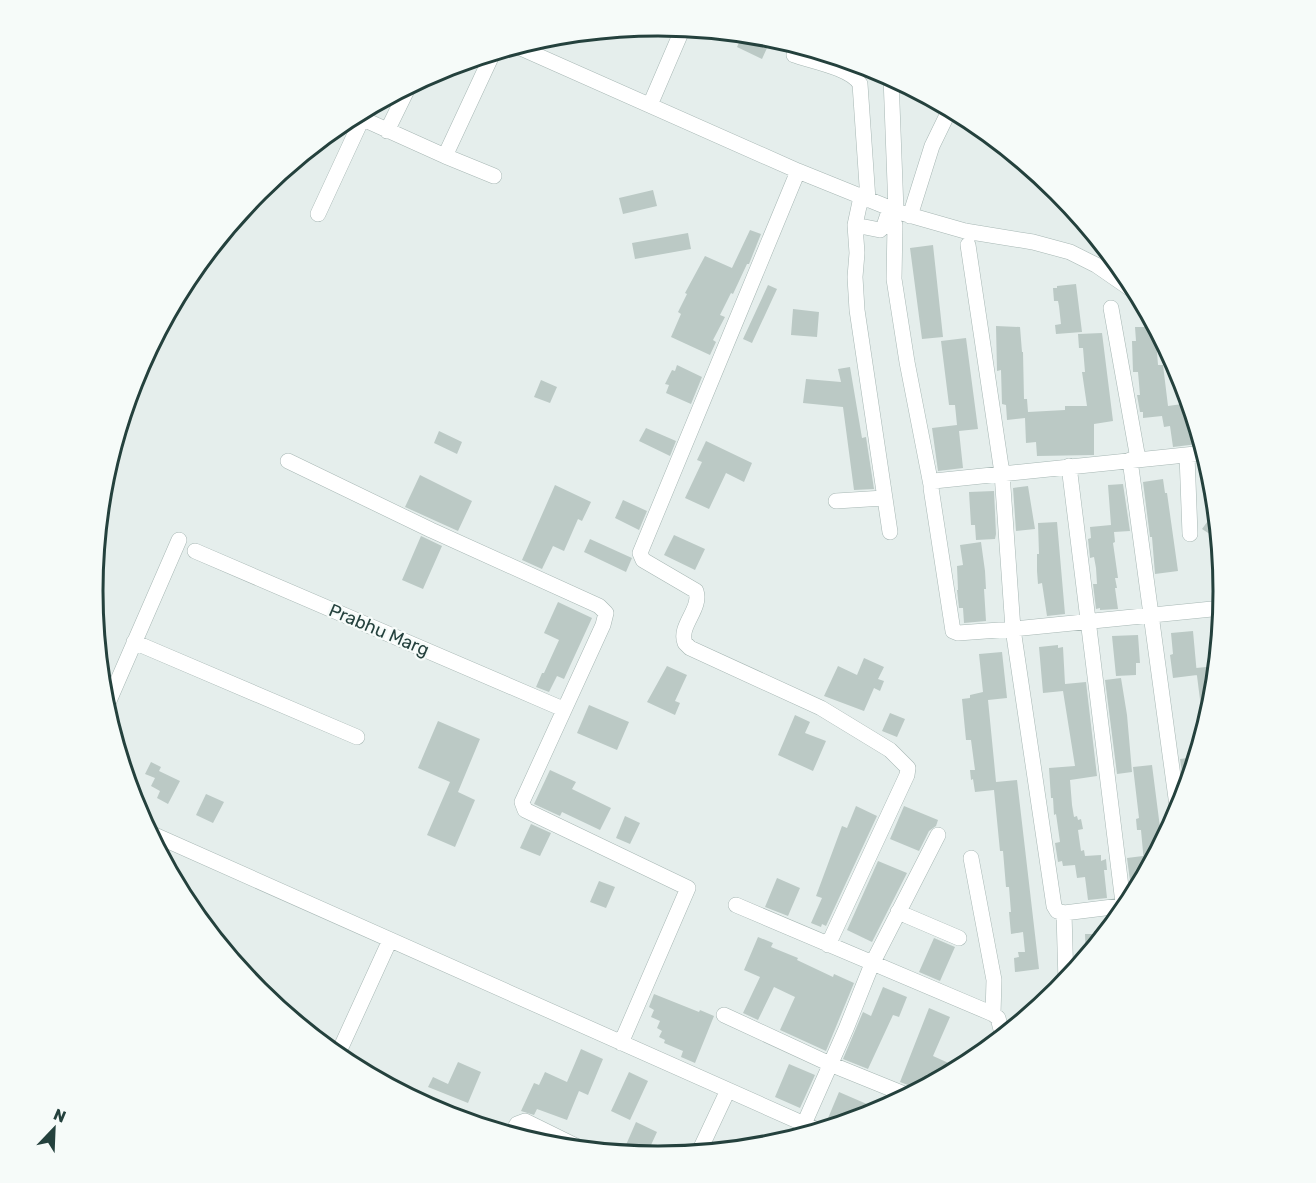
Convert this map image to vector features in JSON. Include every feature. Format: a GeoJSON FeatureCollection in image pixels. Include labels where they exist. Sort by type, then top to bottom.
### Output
{"type":"FeatureCollection","features":[{"type":"Feature","properties":{"kind":"street"},"geometry":{"type":"LineString","coordinates":[[650,105],[679,37]]}},
{"type":"Feature","properties":{"kind":"street"},"geometry":{"type":"LineString","coordinates":[[529,52],[864,198],[897,215],[965,231],[1043,244],[1070,252],[1096,265],[1119,281]]}},
{"type":"Feature","properties":{"kind":"street"},"geometry":{"type":"LineString","coordinates":[[794,55],[846,72],[860,84],[864,198],[855,225],[857,310],[890,532]]}},
{"type":"Feature","properties":{"kind":"street"},"geometry":{"type":"LineString","coordinates":[[445,156],[489,62]]}},
{"type":"Feature","properties":{"kind":"street"},"geometry":{"type":"LineString","coordinates":[[891,87],[897,215],[894,279],[907,362],[931,485],[953,632],[1013,629],[1213,609]]}},
{"type":"Feature","properties":{"kind":"street"},"geometry":{"type":"LineString","coordinates":[[387,131],[403,98]]}},
{"type":"Feature","properties":{"kind":"street"},"geometry":{"type":"LineString","coordinates":[[855,225],[880,230],[897,215],[946,117]]}},
{"type":"Feature","properties":{"kind":"street"},"geometry":{"type":"LineString","coordinates":[[364,120],[494,176]]}},
{"type":"Feature","properties":{"kind":"street"},"geometry":{"type":"LineString","coordinates":[[318,214],[354,127]]}},
{"type":"Feature","properties":{"kind":"street"},"geometry":{"type":"LineString","coordinates":[[798,171],[640,553],[643,560],[696,591],[697,603],[684,634],[685,643],[821,708],[890,750],[908,768],[907,775],[828,945]]}},
{"type":"Feature","properties":{"kind":"street"},"geometry":{"type":"LineString","coordinates":[[968,245],[1002,473],[1013,629],[1052,900],[1057,911],[1064,913],[1114,909]]}},
{"type":"Feature","properties":{"kind":"street"},"geometry":{"type":"LineString","coordinates":[[1111,308],[1134,459],[1175,793]]}},
{"type":"Feature","properties":{"kind":"street"},"geometry":{"type":"LineString","coordinates":[[931,485],[936,480],[1196,454]]}},
{"type":"Feature","properties":{"kind":"street"},"geometry":{"type":"LineString","coordinates":[[1187,455],[1190,534]]}},
{"type":"Feature","properties":{"kind":"street"},"geometry":{"type":"LineString","coordinates":[[288,461],[603,609],[606,613],[606,619],[522,798],[525,810],[688,888],[621,1042]]}},
{"type":"Feature","properties":{"kind":"street"},"geometry":{"type":"LineString","coordinates":[[1069,466],[1124,893]]}},
{"type":"Feature","properties":{"kind":"street"},"geometry":{"type":"LineString","coordinates":[[836,501],[884,498]]}},
{"type":"Feature","properties":{"kind":"street"},"geometry":{"type":"LineString","coordinates":[[112,694],[179,540]]}},
{"type":"Feature","properties":{"kind":"street","name":"Prabhu Marg"},"geometry":{"type":"LineString","coordinates":[[195,551],[563,709]]}},
{"type":"Feature","properties":{"kind":"street"},"geometry":{"type":"LineString","coordinates":[[134,642],[357,737]]}},
{"type":"Feature","properties":{"kind":"street"},"geometry":{"type":"LineString","coordinates":[[804,1124],[872,963],[938,836]]}},
{"type":"Feature","properties":{"kind":"street"},"geometry":{"type":"LineString","coordinates":[[160,837],[809,1126]]}},
{"type":"Feature","properties":{"kind":"street"},"geometry":{"type":"LineString","coordinates":[[971,858],[994,980],[993,1014]]}},
{"type":"Feature","properties":{"kind":"street"},"geometry":{"type":"LineString","coordinates":[[736,905],[993,1014],[998,1018],[1001,1028]]}},
{"type":"Feature","properties":{"kind":"street"},"geometry":{"type":"LineString","coordinates":[[898,912],[959,938]]}},
{"type":"Feature","properties":{"kind":"street"},"geometry":{"type":"LineString","coordinates":[[1064,913],[1066,969]]}},
{"type":"Feature","properties":{"kind":"street"},"geometry":{"type":"LineString","coordinates":[[340,1047],[390,940]]}},
{"type":"Feature","properties":{"kind":"street"},"geometry":{"type":"LineString","coordinates":[[724,1015],[830,1064],[899,1092]]}},
{"type":"Feature","properties":{"kind":"street"},"geometry":{"type":"LineString","coordinates":[[702,1145],[728,1090]]}},
{"type":"Feature","properties":{"kind":"street"},"geometry":{"type":"LineString","coordinates":[[515,1128],[517,1124],[525,1121],[558,1137]]}},
{"type":"Feature","properties":{"kind":"building"},"geometry":{"type":"Polygon","coordinates":[[[739,42],[767,47],[762,59],[737,47],[739,42]]]}},
{"type":"Feature","properties":{"kind":"building"},"geometry":{"type":"Polygon","coordinates":[[[653,190],[657,206],[623,214],[619,198],[653,190]]]}},
{"type":"Feature","properties":{"kind":"building"},"geometry":{"type":"Polygon","coordinates":[[[750,230],[761,234],[749,264],[720,315],[725,317],[713,340],[716,342],[710,355],[671,337],[681,314],[678,312],[687,294],[685,293],[705,256],[732,268],[750,230]]]}},
{"type":"Feature","properties":{"kind":"building"},"geometry":{"type":"Polygon","coordinates":[[[688,233],[691,249],[635,259],[632,243],[688,233]]]}},
{"type":"Feature","properties":{"kind":"building"},"geometry":{"type":"Polygon","coordinates":[[[933,245],[943,337],[922,339],[910,248],[933,245]]]}},
{"type":"Feature","properties":{"kind":"building"},"geometry":{"type":"Polygon","coordinates":[[[1076,284],[1082,332],[1056,334],[1055,325],[1061,324],[1058,301],[1054,301],[1053,288],[1076,284]]]}},
{"type":"Feature","properties":{"kind":"building"},"geometry":{"type":"Polygon","coordinates":[[[768,285],[777,289],[752,343],[743,339],[768,285]]]}},
{"type":"Feature","properties":{"kind":"building"},"geometry":{"type":"Polygon","coordinates":[[[793,309],[819,312],[817,337],[791,335],[793,309]]]}},
{"type":"Feature","properties":{"kind":"building"},"geometry":{"type":"Polygon","coordinates":[[[996,326],[1020,327],[1024,399],[1027,399],[1028,412],[1065,410],[1065,406],[1087,406],[1082,372],[1085,372],[1083,348],[1079,348],[1078,334],[1102,333],[1113,421],[1094,424],[1094,455],[1037,456],[1036,442],[1026,443],[1025,418],[1007,420],[1006,405],[1002,404],[1001,370],[997,371],[996,326]]]}},
{"type":"Feature","properties":{"kind":"building"},"geometry":{"type":"Polygon","coordinates":[[[1135,327],[1146,327],[1157,347],[1158,365],[1163,365],[1168,406],[1181,404],[1194,444],[1173,447],[1170,426],[1164,427],[1162,416],[1143,418],[1137,395],[1140,395],[1138,372],[1133,372],[1132,341],[1136,341],[1135,327]]]}},
{"type":"Feature","properties":{"kind":"building"},"geometry":{"type":"Polygon","coordinates":[[[966,338],[978,429],[959,431],[963,468],[938,471],[932,428],[957,425],[955,405],[949,405],[941,341],[966,338]]]}},
{"type":"Feature","properties":{"kind":"building"},"geometry":{"type":"Polygon","coordinates":[[[677,365],[702,377],[691,404],[666,393],[669,385],[665,384],[677,365]]]}},
{"type":"Feature","properties":{"kind":"building"},"geometry":{"type":"Polygon","coordinates":[[[850,367],[862,438],[866,437],[874,489],[854,490],[843,407],[803,403],[806,379],[841,382],[838,369],[850,367]]]}},
{"type":"Feature","properties":{"kind":"building"},"geometry":{"type":"Polygon","coordinates":[[[541,380],[557,387],[550,403],[534,397],[541,380]]]}},
{"type":"Feature","properties":{"kind":"building"},"geometry":{"type":"Polygon","coordinates":[[[646,428],[676,441],[670,456],[639,441],[646,428]]]}},
{"type":"Feature","properties":{"kind":"building"},"geometry":{"type":"Polygon","coordinates":[[[439,431],[462,442],[457,454],[434,443],[439,431]]]}},
{"type":"Feature","properties":{"kind":"building"},"geometry":{"type":"Polygon","coordinates":[[[706,441],[752,463],[744,482],[726,473],[709,509],[685,498],[702,462],[697,460],[706,441]]]}},
{"type":"Feature","properties":{"kind":"building"},"geometry":{"type":"Polygon","coordinates":[[[420,475],[472,501],[458,531],[405,507],[420,475]]]}},
{"type":"Feature","properties":{"kind":"building"},"geometry":{"type":"Polygon","coordinates":[[[1163,479],[1178,571],[1155,574],[1152,537],[1150,537],[1143,482],[1163,479]]]}},
{"type":"Feature","properties":{"kind":"building"},"geometry":{"type":"Polygon","coordinates":[[[1123,484],[1130,531],[1114,532],[1115,542],[1113,543],[1118,578],[1115,578],[1117,588],[1115,588],[1118,609],[1100,610],[1100,608],[1096,609],[1093,584],[1097,584],[1096,568],[1094,557],[1090,558],[1088,539],[1091,538],[1090,527],[1111,525],[1108,485],[1123,484]]]}},
{"type":"Feature","properties":{"kind":"building"},"geometry":{"type":"Polygon","coordinates":[[[555,485],[591,502],[582,521],[578,519],[564,551],[553,546],[542,569],[522,560],[555,485]]]}},
{"type":"Feature","properties":{"kind":"building"},"geometry":{"type":"Polygon","coordinates":[[[1028,486],[1035,529],[1016,531],[1013,488],[1028,486]]]}},
{"type":"Feature","properties":{"kind":"building"},"geometry":{"type":"Polygon","coordinates":[[[994,491],[995,539],[976,540],[975,525],[971,525],[969,492],[994,491]]]}},
{"type":"Feature","properties":{"kind":"building"},"geometry":{"type":"Polygon","coordinates":[[[623,500],[647,511],[639,530],[615,518],[623,500]]]}},
{"type":"Feature","properties":{"kind":"building"},"geometry":{"type":"Polygon","coordinates":[[[1209,519],[1210,534],[1202,529],[1209,519]]]}},
{"type":"Feature","properties":{"kind":"building"},"geometry":{"type":"Polygon","coordinates":[[[1057,522],[1065,614],[1047,616],[1042,583],[1038,584],[1038,523],[1057,522]]]}},
{"type":"Feature","properties":{"kind":"building"},"geometry":{"type":"Polygon","coordinates":[[[674,535],[705,549],[695,570],[664,555],[674,535]]]}},
{"type":"Feature","properties":{"kind":"building"},"geometry":{"type":"Polygon","coordinates":[[[421,536],[442,546],[423,589],[402,580],[421,536]]]}},
{"type":"Feature","properties":{"kind":"building"},"geometry":{"type":"Polygon","coordinates":[[[590,539],[632,558],[626,572],[584,552],[590,539]]]}},
{"type":"Feature","properties":{"kind":"building"},"geometry":{"type":"Polygon","coordinates":[[[981,542],[985,571],[986,621],[964,623],[963,608],[959,608],[957,590],[957,566],[963,565],[960,545],[981,542]]]}},
{"type":"Feature","properties":{"kind":"building"},"geometry":{"type":"Polygon","coordinates":[[[558,602],[592,618],[564,679],[557,676],[549,692],[536,687],[559,640],[544,633],[558,602]]]}},
{"type":"Feature","properties":{"kind":"building"},"geometry":{"type":"Polygon","coordinates":[[[1193,631],[1197,675],[1173,678],[1170,655],[1173,654],[1171,633],[1193,631]]]}},
{"type":"Feature","properties":{"kind":"building"},"geometry":{"type":"Polygon","coordinates":[[[1138,635],[1140,663],[1136,663],[1136,675],[1116,676],[1112,636],[1138,635]]]}},
{"type":"Feature","properties":{"kind":"building"},"geometry":{"type":"Polygon","coordinates":[[[1058,645],[1058,648],[1063,647],[1065,684],[1086,682],[1097,776],[1070,780],[1072,805],[1074,817],[1081,819],[1083,829],[1078,830],[1081,851],[1084,850],[1085,856],[1101,855],[1101,861],[1106,859],[1107,870],[1104,870],[1107,898],[1088,900],[1085,877],[1077,878],[1075,865],[1063,866],[1062,861],[1058,862],[1055,843],[1060,842],[1053,798],[1051,798],[1049,768],[1075,766],[1063,691],[1043,693],[1039,647],[1058,645]]]}},
{"type":"Feature","properties":{"kind":"building"},"geometry":{"type":"Polygon","coordinates":[[[1002,652],[1007,698],[988,700],[996,782],[1017,780],[1039,969],[1015,972],[1014,958],[1019,957],[1018,952],[1025,952],[1023,932],[1011,934],[1009,887],[1006,887],[1003,851],[1000,851],[994,790],[975,792],[970,770],[975,770],[971,740],[966,740],[962,699],[983,692],[979,654],[1002,652]]]}},
{"type":"Feature","properties":{"kind":"building"},"geometry":{"type":"Polygon","coordinates":[[[864,658],[884,667],[878,679],[884,681],[880,691],[874,688],[864,711],[824,696],[838,666],[857,675],[864,658]]]}},
{"type":"Feature","properties":{"kind":"building"},"geometry":{"type":"Polygon","coordinates":[[[667,666],[687,675],[675,701],[680,703],[675,715],[647,702],[667,666]]]}},
{"type":"Feature","properties":{"kind":"building"},"geometry":{"type":"Polygon","coordinates":[[[1209,667],[1201,708],[1196,668],[1209,667]]]}},
{"type":"Feature","properties":{"kind":"building"},"geometry":{"type":"Polygon","coordinates":[[[1121,678],[1132,772],[1117,774],[1105,680],[1121,678]]]}},
{"type":"Feature","properties":{"kind":"building"},"geometry":{"type":"Polygon","coordinates":[[[589,705],[629,722],[617,750],[577,733],[589,705]]]}},
{"type":"Feature","properties":{"kind":"building"},"geometry":{"type":"Polygon","coordinates":[[[890,713],[905,719],[897,737],[882,731],[890,713]]]}},
{"type":"Feature","properties":{"kind":"building"},"geometry":{"type":"Polygon","coordinates":[[[795,715],[810,722],[805,733],[826,741],[813,771],[778,755],[795,715]]]}},
{"type":"Feature","properties":{"kind":"building"},"geometry":{"type":"Polygon","coordinates":[[[438,721],[480,739],[458,792],[475,800],[455,847],[427,835],[450,782],[418,768],[438,721]]]}},
{"type":"Feature","properties":{"kind":"building"},"geometry":{"type":"Polygon","coordinates":[[[1188,758],[1182,775],[1180,759],[1188,758]]]}},
{"type":"Feature","properties":{"kind":"building"},"geometry":{"type":"Polygon","coordinates":[[[151,762],[161,767],[159,771],[180,781],[168,804],[157,798],[160,791],[151,786],[155,778],[145,774],[151,762]]]}},
{"type":"Feature","properties":{"kind":"building"},"geometry":{"type":"Polygon","coordinates":[[[1152,765],[1160,828],[1144,860],[1141,830],[1137,830],[1136,819],[1139,818],[1133,767],[1152,765]]]}},
{"type":"Feature","properties":{"kind":"building"},"geometry":{"type":"Polygon","coordinates":[[[550,770],[576,782],[572,789],[611,808],[600,830],[562,812],[560,816],[534,804],[550,770]]]}},
{"type":"Feature","properties":{"kind":"building"},"geometry":{"type":"Polygon","coordinates":[[[206,794],[224,802],[213,823],[196,815],[206,794]]]}},
{"type":"Feature","properties":{"kind":"building"},"geometry":{"type":"Polygon","coordinates":[[[856,806],[877,816],[826,926],[822,924],[821,927],[811,923],[822,898],[816,896],[842,826],[847,828],[856,806]]]}},
{"type":"Feature","properties":{"kind":"building"},"geometry":{"type":"Polygon","coordinates":[[[904,806],[938,820],[936,826],[929,831],[919,851],[890,839],[904,806]]]}},
{"type":"Feature","properties":{"kind":"building"},"geometry":{"type":"Polygon","coordinates":[[[625,816],[640,823],[630,844],[616,838],[625,816]]]}},
{"type":"Feature","properties":{"kind":"building"},"geometry":{"type":"Polygon","coordinates":[[[531,824],[551,833],[540,856],[520,848],[531,824]]]}},
{"type":"Feature","properties":{"kind":"building"},"geometry":{"type":"Polygon","coordinates":[[[1143,856],[1144,860],[1130,883],[1127,858],[1143,856]]]}},
{"type":"Feature","properties":{"kind":"building"},"geometry":{"type":"Polygon","coordinates":[[[878,861],[907,873],[872,942],[847,930],[878,861]]]}},
{"type":"Feature","properties":{"kind":"building"},"geometry":{"type":"Polygon","coordinates":[[[777,878],[800,888],[788,916],[765,907],[777,878]]]}},
{"type":"Feature","properties":{"kind":"building"},"geometry":{"type":"Polygon","coordinates":[[[599,881],[615,887],[606,908],[590,902],[599,881]]]}},
{"type":"Feature","properties":{"kind":"building"},"geometry":{"type":"Polygon","coordinates":[[[1094,931],[1098,931],[1086,946],[1085,934],[1094,934],[1094,931]]]}},
{"type":"Feature","properties":{"kind":"building"},"geometry":{"type":"Polygon","coordinates":[[[758,937],[773,943],[771,947],[798,958],[797,960],[833,977],[834,974],[854,983],[826,1051],[780,1030],[795,997],[774,987],[758,1020],[743,1013],[760,977],[744,970],[758,937]]]}},
{"type":"Feature","properties":{"kind":"building"},"geometry":{"type":"Polygon","coordinates":[[[934,938],[955,947],[940,981],[919,972],[934,938]]]}},
{"type":"Feature","properties":{"kind":"building"},"geometry":{"type":"Polygon","coordinates":[[[883,987],[907,997],[899,1017],[893,1015],[868,1069],[843,1059],[863,1012],[871,1016],[883,987]]]}},
{"type":"Feature","properties":{"kind":"building"},"geometry":{"type":"Polygon","coordinates":[[[654,994],[714,1016],[695,1063],[681,1057],[683,1051],[664,1043],[665,1040],[659,1037],[662,1031],[657,1028],[660,1021],[651,1017],[654,1010],[649,1007],[654,994]]]}},
{"type":"Feature","properties":{"kind":"building"},"geometry":{"type":"Polygon","coordinates":[[[929,1008],[950,1017],[933,1056],[950,1064],[931,1076],[927,1074],[925,1079],[911,1086],[900,1082],[929,1008]]]}},
{"type":"Feature","properties":{"kind":"building"},"geometry":{"type":"Polygon","coordinates":[[[581,1049],[603,1059],[588,1095],[579,1091],[567,1120],[537,1109],[534,1115],[521,1111],[534,1083],[539,1085],[545,1072],[567,1082],[581,1049]]]}},
{"type":"Feature","properties":{"kind":"building"},"geometry":{"type":"Polygon","coordinates":[[[458,1062],[481,1072],[468,1103],[428,1087],[433,1077],[448,1084],[458,1062]]]}},
{"type":"Feature","properties":{"kind":"building"},"geometry":{"type":"Polygon","coordinates":[[[789,1064],[815,1075],[800,1108],[775,1097],[789,1064]]]}},
{"type":"Feature","properties":{"kind":"building"},"geometry":{"type":"Polygon","coordinates":[[[629,1072],[648,1081],[630,1120],[611,1111],[629,1072]]]}},
{"type":"Feature","properties":{"kind":"building"},"geometry":{"type":"Polygon","coordinates":[[[839,1092],[870,1105],[837,1118],[827,1121],[839,1092]]]}},
{"type":"Feature","properties":{"kind":"building"},"geometry":{"type":"Polygon","coordinates":[[[636,1122],[657,1132],[650,1147],[625,1146],[636,1122]]]}}]}
